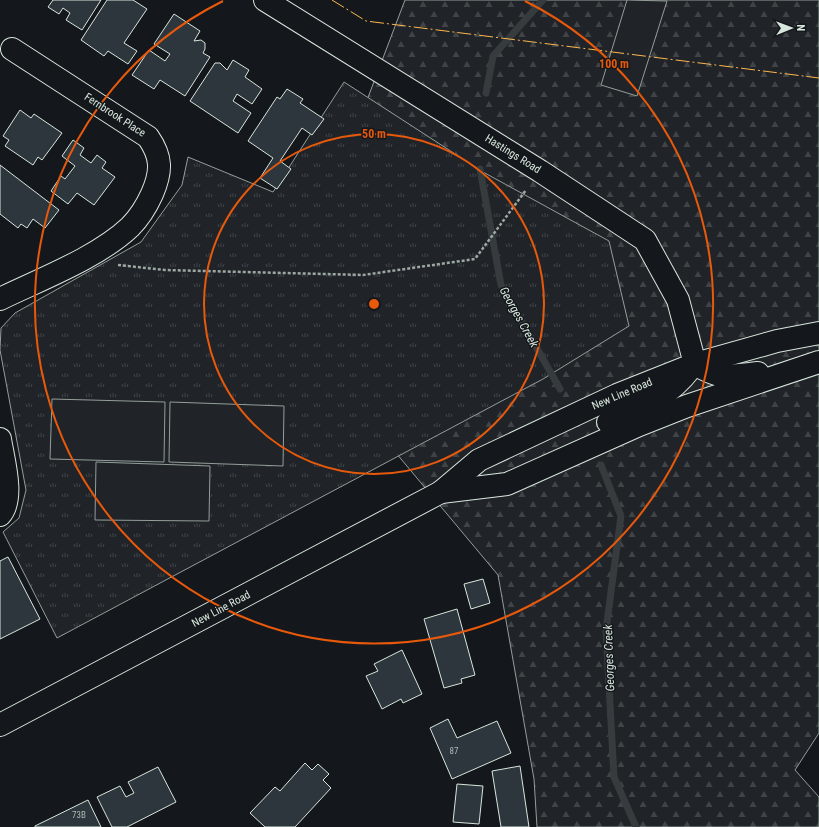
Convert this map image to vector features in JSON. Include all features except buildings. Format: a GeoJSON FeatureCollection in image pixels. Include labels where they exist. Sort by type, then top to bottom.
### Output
{"type":"FeatureCollection","features":[{"type":"Feature","properties":{"kind":"main road","name":"Hastings Road"},"geometry":{"type":"LineString","coordinates":[[265,0],[540,171],[645,240],[678,300],[695,364]]}},
{"type":"Feature","properties":{"kind":"main road","name":"Fernbrook Place"},"geometry":{"type":"LineString","coordinates":[[0,299],[111,243],[132,226],[147,204],[156,183],[160,164],[157,150],[148,137],[12,49]]}},
{"type":"Feature","properties":{"kind":"main road","name":"New Line Road"},"geometry":{"type":"LineString","coordinates":[[0,725],[441,492],[479,460],[617,395],[695,364],[777,341],[819,333]]}},
{"type":"Feature","properties":{"kind":"main road"},"geometry":{"type":"LineString","coordinates":[[491,485],[501,472],[661,398],[680,382],[695,364],[708,372],[720,376],[732,376],[810,364]]}},
{"type":"Feature","properties":{"kind":"main road","name":"New Line Road"},"geometry":{"type":"LineString","coordinates":[[441,492],[507,484],[639,425],[687,406],[810,364]]}},
{"type":"Feature","properties":{"kind":"main road"},"geometry":{"type":"LineString","coordinates":[[0,439],[8,490],[7,502],[0,515]]}},
{"type":"Feature","properties":{"kind":"path"},"geometry":{"type":"LineString","coordinates":[[113,265],[165,270],[363,275],[475,259],[540,171]]}},
{"type":"Feature","properties":{"kind":"green space"},"geometry":{"type":"Polygon","coordinates":[[[405,0],[819,0],[819,733],[795,770],[819,797],[819,827],[537,827],[534,779],[498,575],[345,392],[266,208],[364,108],[405,0]]]}},
{"type":"Feature","properties":{"kind":"green space"},"geometry":{"type":"Polygon","coordinates":[[[627,0],[667,1],[637,96],[601,85],[627,0]]]}},
{"type":"Feature","properties":{"kind":"green space"},"geometry":{"type":"Polygon","coordinates":[[[344,82],[483,172],[609,241],[629,326],[543,379],[57,638],[3,532],[19,518],[26,490],[0,350],[1,328],[15,313],[141,242],[182,185],[188,157],[273,192],[344,82]]]}},
{"type":"Feature","properties":{"kind":"green space"},"geometry":{"type":"Polygon","coordinates":[[[52,399],[165,402],[164,462],[50,459],[52,399]]]}},
{"type":"Feature","properties":{"kind":"green space"},"geometry":{"type":"Polygon","coordinates":[[[170,402],[284,406],[283,466],[169,462],[170,402]]]}},
{"type":"Feature","properties":{"kind":"green space"},"geometry":{"type":"Polygon","coordinates":[[[96,462],[210,466],[209,521],[95,520],[96,462]]]}},
{"type":"Feature","properties":{"kind":"waterway","name":"Georges Creek"},"geometry":{"type":"LineString","coordinates":[[486,93],[493,56],[543,0]]}},
{"type":"Feature","properties":{"kind":"waterway","name":"Georges Creek"},"geometry":{"type":"LineString","coordinates":[[480,169],[501,285],[560,389]]}},
{"type":"Feature","properties":{"kind":"waterway","name":"Georges Creek"},"geometry":{"type":"LineString","coordinates":[[601,465],[621,516],[606,630],[614,777],[636,827]]}},
{"type":"Feature","properties":{"kind":"power"},"geometry":{"type":"LineString","coordinates":[[332,0],[366,21],[819,78]]}}]}
